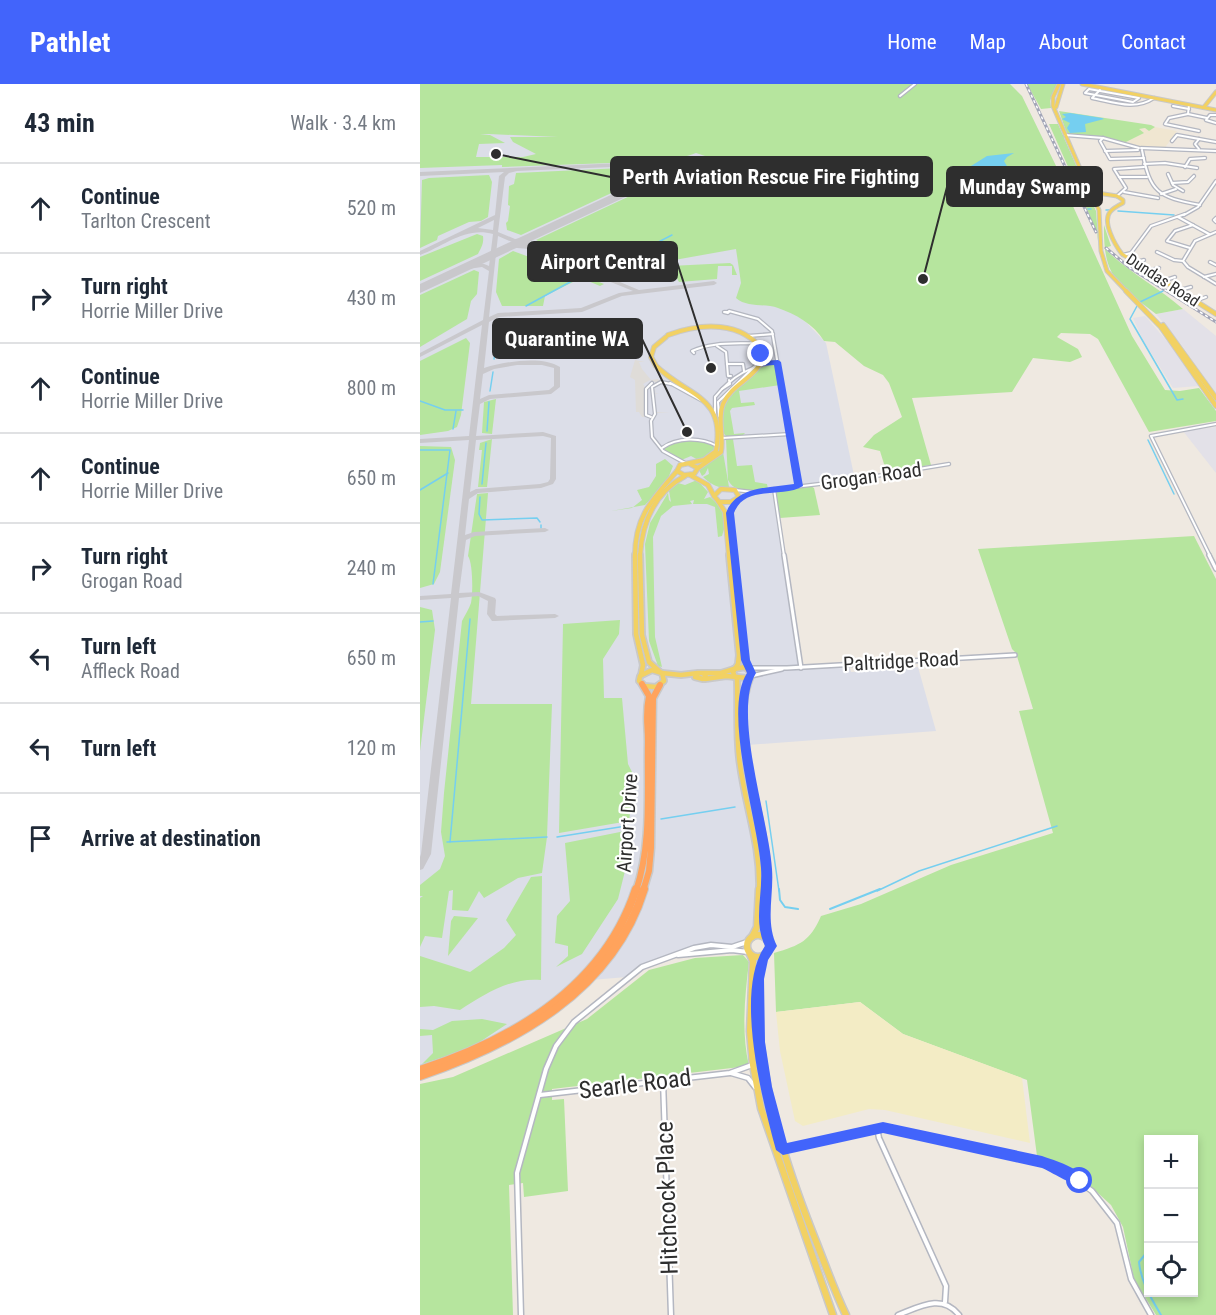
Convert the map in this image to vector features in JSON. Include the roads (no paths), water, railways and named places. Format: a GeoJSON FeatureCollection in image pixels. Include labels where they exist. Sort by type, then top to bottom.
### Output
{"type":"FeatureCollection","features":[{"type":"Feature","properties":{"kind":"highway","name":"Airport Drive"},"geometry":{"type":"LineString","coordinates":[[420,1071],[488,1045],[539,1015],[587,972],[619,930],[637,892],[644,854],[648,735],[645,715],[649,696],[642,684]]}},
{"type":"Feature","properties":{"kind":"highway","name":"Airport Drive"},"geometry":{"type":"LineString","coordinates":[[420,1076],[489,1051],[543,1019],[590,978],[628,928],[642,895],[650,863],[653,698],[662,684]]}},
{"type":"Feature","properties":{"kind":"main road"},"geometry":{"type":"LineString","coordinates":[[1061,84],[1053,100],[1055,110],[1084,177],[1093,192],[1099,212],[1103,260],[1113,280],[1169,332],[1216,398]]}},
{"type":"Feature","properties":{"kind":"main road"},"geometry":{"type":"LineString","coordinates":[[1075,84],[1216,110]]}},
{"type":"Feature","properties":{"kind":"main road"},"geometry":{"type":"LineString","coordinates":[[1082,84],[1095,87]]}},
{"type":"Feature","properties":{"kind":"main road"},"geometry":{"type":"LineString","coordinates":[[1204,108],[1214,98],[1216,92]]}},
{"type":"Feature","properties":{"kind":"main road"},"geometry":{"type":"LineString","coordinates":[[1084,177],[1093,192]]}},
{"type":"Feature","properties":{"kind":"main road"},"geometry":{"type":"LineString","coordinates":[[1093,192],[1117,196]]}},
{"type":"Feature","properties":{"kind":"main road","name":"Dundas Road"},"geometry":{"type":"LineString","coordinates":[[1117,196],[1122,199],[1123,203],[1110,212],[1107,220],[1115,245],[1122,255],[1216,314]]}},
{"type":"Feature","properties":{"kind":"main road"},"geometry":{"type":"LineString","coordinates":[[1130,296],[1161,327],[1216,406]]}},
{"type":"Feature","properties":{"kind":"main road"},"geometry":{"type":"LineString","coordinates":[[662,684],[665,677],[649,662],[644,642],[641,538],[646,520],[655,503],[673,483],[698,469],[720,454],[723,449],[717,416],[705,400],[673,381],[655,364],[652,349],[667,336],[691,328],[715,326],[734,329],[755,340],[764,351],[760,364],[722,405],[717,416],[717,447],[710,458],[678,467],[649,503],[639,522],[635,538],[636,626],[643,665],[639,680],[642,684],[651,687],[662,684],[676,678],[698,676]]}},
{"type":"Feature","properties":{"kind":"main road"},"geometry":{"type":"LineString","coordinates":[[688,464],[698,469],[704,480],[715,487],[735,490],[739,495],[730,513],[745,660],[752,673],[745,686],[744,739],[748,771],[765,849],[767,880],[764,932],[771,943],[760,967],[758,1029],[765,1087],[783,1150],[846,1315]]}},
{"type":"Feature","properties":{"kind":"main road"},"geometry":{"type":"LineString","coordinates":[[677,471],[706,483],[725,512],[739,655],[732,673],[736,678],[739,758],[755,830],[760,870],[757,927],[747,942],[753,964],[750,1031],[753,1065],[757,1089],[773,1147],[833,1315]]}},
{"type":"Feature","properties":{"kind":"main road"},"geometry":{"type":"LineString","coordinates":[[714,496],[716,491],[724,489]]}},
{"type":"Feature","properties":{"kind":"main road"},"geometry":{"type":"LineString","coordinates":[[718,501],[729,502],[737,499]]}},
{"type":"Feature","properties":{"kind":"main road"},"geometry":{"type":"LineString","coordinates":[[704,676],[721,674],[741,666],[749,668]]}},
{"type":"Feature","properties":{"kind":"main road"},"geometry":{"type":"LineString","coordinates":[[641,675],[650,671],[681,675],[749,677]]}},
{"type":"Feature","properties":{"kind":"main road"},"geometry":{"type":"LineString","coordinates":[[752,937],[767,938]]}},
{"type":"Feature","properties":{"kind":"main road"},"geometry":{"type":"LineString","coordinates":[[749,953],[758,956],[768,952]]}},
{"type":"Feature","properties":{"kind":"street"},"geometry":{"type":"LineString","coordinates":[[900,96],[915,84]]}},
{"type":"Feature","properties":{"kind":"street"},"geometry":{"type":"LineString","coordinates":[[1089,89],[1110,92],[1140,98],[1135,102],[1085,93],[1089,89]]}},
{"type":"Feature","properties":{"kind":"street"},"geometry":{"type":"LineString","coordinates":[[1100,90],[1092,98],[1134,106],[1148,104],[1154,98]]}},
{"type":"Feature","properties":{"kind":"street"},"geometry":{"type":"LineString","coordinates":[[1104,97],[1110,92]]}},
{"type":"Feature","properties":{"kind":"street"},"geometry":{"type":"LineString","coordinates":[[1115,99],[1122,94]]}},
{"type":"Feature","properties":{"kind":"street"},"geometry":{"type":"LineString","coordinates":[[1122,100],[1130,96]]}},
{"type":"Feature","properties":{"kind":"street"},"geometry":{"type":"LineString","coordinates":[[1173,106],[1190,107],[1188,114]]}},
{"type":"Feature","properties":{"kind":"street"},"geometry":{"type":"LineString","coordinates":[[1171,114],[1174,117]]}},
{"type":"Feature","properties":{"kind":"street"},"geometry":{"type":"LineString","coordinates":[[1199,131],[1165,124],[1168,119],[1188,114],[1207,118],[1216,115]]}},
{"type":"Feature","properties":{"kind":"street"},"geometry":{"type":"LineString","coordinates":[[1207,118],[1207,121],[1216,123]]}},
{"type":"Feature","properties":{"kind":"street"},"geometry":{"type":"LineString","coordinates":[[1186,128],[1188,124]]}},
{"type":"Feature","properties":{"kind":"street"},"geometry":{"type":"LineString","coordinates":[[1065,135],[1103,138],[1139,149],[1144,158],[1150,186],[1169,198],[1200,205]]}},
{"type":"Feature","properties":{"kind":"street"},"geometry":{"type":"LineString","coordinates":[[1172,141],[1177,135],[1216,142]]}},
{"type":"Feature","properties":{"kind":"street"},"geometry":{"type":"LineString","coordinates":[[1103,138],[1100,141],[1126,187],[1124,192]]}},
{"type":"Feature","properties":{"kind":"street"},"geometry":{"type":"LineString","coordinates":[[1198,149],[1195,144],[1199,139]]}},
{"type":"Feature","properties":{"kind":"street"},"geometry":{"type":"LineString","coordinates":[[1105,151],[1149,148],[1216,151]]}},
{"type":"Feature","properties":{"kind":"street"},"geometry":{"type":"LineString","coordinates":[[1111,159],[1144,158]]}},
{"type":"Feature","properties":{"kind":"street"},"geometry":{"type":"LineString","coordinates":[[1185,166],[1190,159],[1205,158]]}},
{"type":"Feature","properties":{"kind":"street"},"geometry":{"type":"LineString","coordinates":[[1115,168],[1167,163],[1197,168]]}},
{"type":"Feature","properties":{"kind":"street"},"geometry":{"type":"LineString","coordinates":[[1168,174],[1177,189],[1183,191]]}},
{"type":"Feature","properties":{"kind":"street"},"geometry":{"type":"LineString","coordinates":[[1172,183],[1188,182],[1194,176]]}},
{"type":"Feature","properties":{"kind":"street"},"geometry":{"type":"LineString","coordinates":[[1119,177],[1147,177]]}},
{"type":"Feature","properties":{"kind":"street"},"geometry":{"type":"LineString","coordinates":[[1122,255],[1130,252],[1150,227],[1193,211],[1200,205],[1216,181]]}},
{"type":"Feature","properties":{"kind":"street"},"geometry":{"type":"LineString","coordinates":[[1161,194],[1177,189]]}},
{"type":"Feature","properties":{"kind":"street"},"geometry":{"type":"LineString","coordinates":[[1117,196],[1124,192],[1158,198]]}},
{"type":"Feature","properties":{"kind":"street"},"geometry":{"type":"LineString","coordinates":[[1178,217],[1209,234]]}},
{"type":"Feature","properties":{"kind":"street"},"geometry":{"type":"LineString","coordinates":[[1216,218],[1214,220],[1216,222]]}},
{"type":"Feature","properties":{"kind":"street"},"geometry":{"type":"LineString","coordinates":[[1190,248],[1167,241],[1173,233],[1193,225]]}},
{"type":"Feature","properties":{"kind":"street"},"geometry":{"type":"LineString","coordinates":[[1183,261],[1197,240],[1216,232]]}},
{"type":"Feature","properties":{"kind":"street"},"geometry":{"type":"LineString","coordinates":[[1158,252],[1174,260],[1183,261],[1188,267],[1216,284]]}},
{"type":"Feature","properties":{"kind":"street"},"geometry":{"type":"LineString","coordinates":[[1134,263],[1144,260]]}},
{"type":"Feature","properties":{"kind":"street"},"geometry":{"type":"LineString","coordinates":[[1210,262],[1216,265]]}},
{"type":"Feature","properties":{"kind":"street"},"geometry":{"type":"LineString","coordinates":[[1147,271],[1159,268]]}},
{"type":"Feature","properties":{"kind":"street"},"geometry":{"type":"LineString","coordinates":[[1204,277],[1216,274]]}},
{"type":"Feature","properties":{"kind":"street"},"geometry":{"type":"LineString","coordinates":[[1163,281],[1175,277]]}},
{"type":"Feature","properties":{"kind":"street"},"geometry":{"type":"LineString","coordinates":[[1179,291],[1191,287]]}},
{"type":"Feature","properties":{"kind":"street"},"geometry":{"type":"LineString","coordinates":[[1195,301],[1206,297]]}},
{"type":"Feature","properties":{"kind":"street"},"geometry":{"type":"LineString","coordinates":[[1211,311],[1216,309]]}},
{"type":"Feature","properties":{"kind":"street"},"geometry":{"type":"LineString","coordinates":[[730,312],[760,319],[770,327],[773,334],[799,486]]}},
{"type":"Feature","properties":{"kind":"street"},"geometry":{"type":"LineString","coordinates":[[694,353],[692,351],[697,348],[755,340],[773,334]]}},
{"type":"Feature","properties":{"kind":"street"},"geometry":{"type":"LineString","coordinates":[[715,345],[726,352],[728,376],[736,376]]}},
{"type":"Feature","properties":{"kind":"street"},"geometry":{"type":"LineString","coordinates":[[717,416],[714,398],[721,389],[730,384],[729,380],[760,364],[778,362]]}},
{"type":"Feature","properties":{"kind":"street"},"geometry":{"type":"LineString","coordinates":[[726,364],[744,364],[742,373]]}},
{"type":"Feature","properties":{"kind":"street"},"geometry":{"type":"LineString","coordinates":[[653,415],[646,416],[647,387],[656,382],[670,383]]}},
{"type":"Feature","properties":{"kind":"street"},"geometry":{"type":"LineString","coordinates":[[688,464],[677,461],[652,438],[652,387],[661,382],[670,383],[705,403],[717,416]]}},
{"type":"Feature","properties":{"kind":"street"},"geometry":{"type":"LineString","coordinates":[[1216,424],[1151,435],[1216,569]]}},
{"type":"Feature","properties":{"kind":"street"},"geometry":{"type":"LineString","coordinates":[[1199,426],[1216,424]]}},
{"type":"Feature","properties":{"kind":"street"},"geometry":{"type":"LineString","coordinates":[[722,438],[790,434]]}},
{"type":"Feature","properties":{"kind":"street"},"geometry":{"type":"LineString","coordinates":[[663,449],[671,441],[708,440],[715,443],[717,447]]}},
{"type":"Feature","properties":{"kind":"street","name":"Grogan Road"},"geometry":{"type":"LineString","coordinates":[[735,490],[757,491],[860,479],[949,464]]}},
{"type":"Feature","properties":{"kind":"street"},"geometry":{"type":"LineString","coordinates":[[774,489],[801,668]]}},
{"type":"Feature","properties":{"kind":"street","name":"Grogan Road"},"geometry":{"type":"LineString","coordinates":[[737,499],[757,491]]}},
{"type":"Feature","properties":{"kind":"street","name":"Paltridge Road"},"geometry":{"type":"LineString","coordinates":[[749,668],[801,668],[1015,655]]}},
{"type":"Feature","properties":{"kind":"street","name":"Paltridge Road"},"geometry":{"type":"LineString","coordinates":[[749,677],[787,668]]}},
{"type":"Feature","properties":{"kind":"street"},"geometry":{"type":"LineString","coordinates":[[520,1315],[517,1173],[550,1057],[567,1029],[627,977],[642,967],[700,946],[732,947],[747,942]]}},
{"type":"Feature","properties":{"kind":"street"},"geometry":{"type":"LineString","coordinates":[[664,958],[700,952],[738,950],[749,953]]}},
{"type":"Feature","properties":{"kind":"street","name":"Searle Road"},"geometry":{"type":"LineString","coordinates":[[540,1095],[730,1073],[753,1065]]}},
{"type":"Feature","properties":{"kind":"street"},"geometry":{"type":"LineString","coordinates":[[730,1073],[742,1074],[757,1089]]}},
{"type":"Feature","properties":{"kind":"street","name":"Hitchcock Place"},"geometry":{"type":"LineString","coordinates":[[663,1080],[671,1315]]}},
{"type":"Feature","properties":{"kind":"street"},"geometry":{"type":"LineString","coordinates":[[783,1150],[877,1128],[1042,1162],[1062,1170],[1080,1181],[1099,1198],[1117,1223],[1131,1279],[1151,1315]]}},
{"type":"Feature","properties":{"kind":"street"},"geometry":{"type":"LineString","coordinates":[[877,1128],[879,1138],[946,1286],[945,1302]]}},
{"type":"Feature","properties":{"kind":"street"},"geometry":{"type":"LineString","coordinates":[[898,1315],[935,1302],[945,1302],[959,1315]]}},
{"type":"Feature","properties":{"kind":"water"},"geometry":{"type":"Polygon","coordinates":[[[1070,113],[1104,119],[1085,124],[1086,132],[1070,133],[1067,128],[1070,123],[1062,119],[1066,117],[1062,114],[1070,113]]]}},
{"type":"Feature","properties":{"kind":"water"},"geometry":{"type":"Polygon","coordinates":[[[1014,153],[1004,161],[1008,168],[990,171],[971,166],[987,156],[1014,153]]]}},
{"type":"Feature","properties":{"kind":"waterway"},"geometry":{"type":"LineString","coordinates":[[1118,211],[1174,215]]}},
{"type":"Feature","properties":{"kind":"waterway"},"geometry":{"type":"LineString","coordinates":[[599,267],[629,257],[672,235]]}},
{"type":"Feature","properties":{"kind":"waterway"},"geometry":{"type":"LineString","coordinates":[[526,306],[581,276]]}},
{"type":"Feature","properties":{"kind":"waterway"},"geometry":{"type":"LineString","coordinates":[[1140,302],[1163,291]]}},
{"type":"Feature","properties":{"kind":"waterway"},"geometry":{"type":"LineString","coordinates":[[1137,306],[1130,319],[1177,400],[1183,399]]}},
{"type":"Feature","properties":{"kind":"waterway"},"geometry":{"type":"LineString","coordinates":[[494,359],[501,320]]}},
{"type":"Feature","properties":{"kind":"waterway"},"geometry":{"type":"LineString","coordinates":[[490,391],[493,372]]}},
{"type":"Feature","properties":{"kind":"waterway"},"geometry":{"type":"LineString","coordinates":[[420,401],[445,410],[463,410]]}},
{"type":"Feature","properties":{"kind":"waterway"},"geometry":{"type":"LineString","coordinates":[[487,431],[489,402]]}},
{"type":"Feature","properties":{"kind":"waterway"},"geometry":{"type":"LineString","coordinates":[[453,429],[456,411]]}},
{"type":"Feature","properties":{"kind":"waterway"},"geometry":{"type":"LineString","coordinates":[[1148,440],[1174,494]]}},
{"type":"Feature","properties":{"kind":"waterway"},"geometry":{"type":"LineString","coordinates":[[482,484],[486,443]]}},
{"type":"Feature","properties":{"kind":"waterway"},"geometry":{"type":"LineString","coordinates":[[420,450],[450,450],[447,474]]}},
{"type":"Feature","properties":{"kind":"waterway"},"geometry":{"type":"LineString","coordinates":[[420,490],[447,474]]}},
{"type":"Feature","properties":{"kind":"waterway"},"geometry":{"type":"LineString","coordinates":[[433,584],[447,474]]}},
{"type":"Feature","properties":{"kind":"waterway"},"geometry":{"type":"LineString","coordinates":[[480,497],[479,514],[482,520],[537,518],[540,522]]}},
{"type":"Feature","properties":{"kind":"waterway"},"geometry":{"type":"LineString","coordinates":[[450,842],[470,619]]}},
{"type":"Feature","properties":{"kind":"waterway"},"geometry":{"type":"LineString","coordinates":[[420,622],[433,621]]}},
{"type":"Feature","properties":{"kind":"waterway"},"geometry":{"type":"LineString","coordinates":[[766,801],[779,891]]}},
{"type":"Feature","properties":{"kind":"waterway"},"geometry":{"type":"LineString","coordinates":[[661,819],[735,807]]}},
{"type":"Feature","properties":{"kind":"waterway"},"geometry":{"type":"LineString","coordinates":[[557,837],[626,826]]}},
{"type":"Feature","properties":{"kind":"waterway"},"geometry":{"type":"LineString","coordinates":[[877,891],[919,871],[1057,826]]}},
{"type":"Feature","properties":{"kind":"waterway"},"geometry":{"type":"LineString","coordinates":[[450,842],[547,837]]}},
{"type":"Feature","properties":{"kind":"waterway"},"geometry":{"type":"LineString","coordinates":[[779,889],[780,900],[785,907],[798,909]]}},
{"type":"Feature","properties":{"kind":"waterway"},"geometry":{"type":"LineString","coordinates":[[830,909],[880,889]]}},
{"type":"Feature","properties":{"kind":"waterway"},"geometry":{"type":"LineString","coordinates":[[1144,1256],[1139,1262],[1144,1282]]}},
{"type":"Feature","properties":{"kind":"waterway"},"geometry":{"type":"LineString","coordinates":[[1151,1297],[1161,1315]]}},
{"type":"Feature","properties":{"kind":"railway"},"geometry":{"type":"LineString","coordinates":[[1026,84],[1096,232]]}},
{"type":"Feature","properties":{"kind":"railway"},"geometry":{"type":"LineString","coordinates":[[1106,248],[1130,268],[1216,322]]}},
{"type":"Feature","properties":{"kind":"place","name":"Perth Aviation Rescue Fire Fighting"},"geometry":{"type":"Point","coordinates":[496,154]}},
{"type":"Feature","properties":{"kind":"place","name":"Munday Swamp"},"geometry":{"type":"Point","coordinates":[923,279]}},
{"type":"Feature","properties":{"kind":"place","name":"Airport Central"},"geometry":{"type":"Point","coordinates":[711,368]}},
{"type":"Feature","properties":{"kind":"place","name":"Quarantine WA"},"geometry":{"type":"Point","coordinates":[687,432]}}]}
